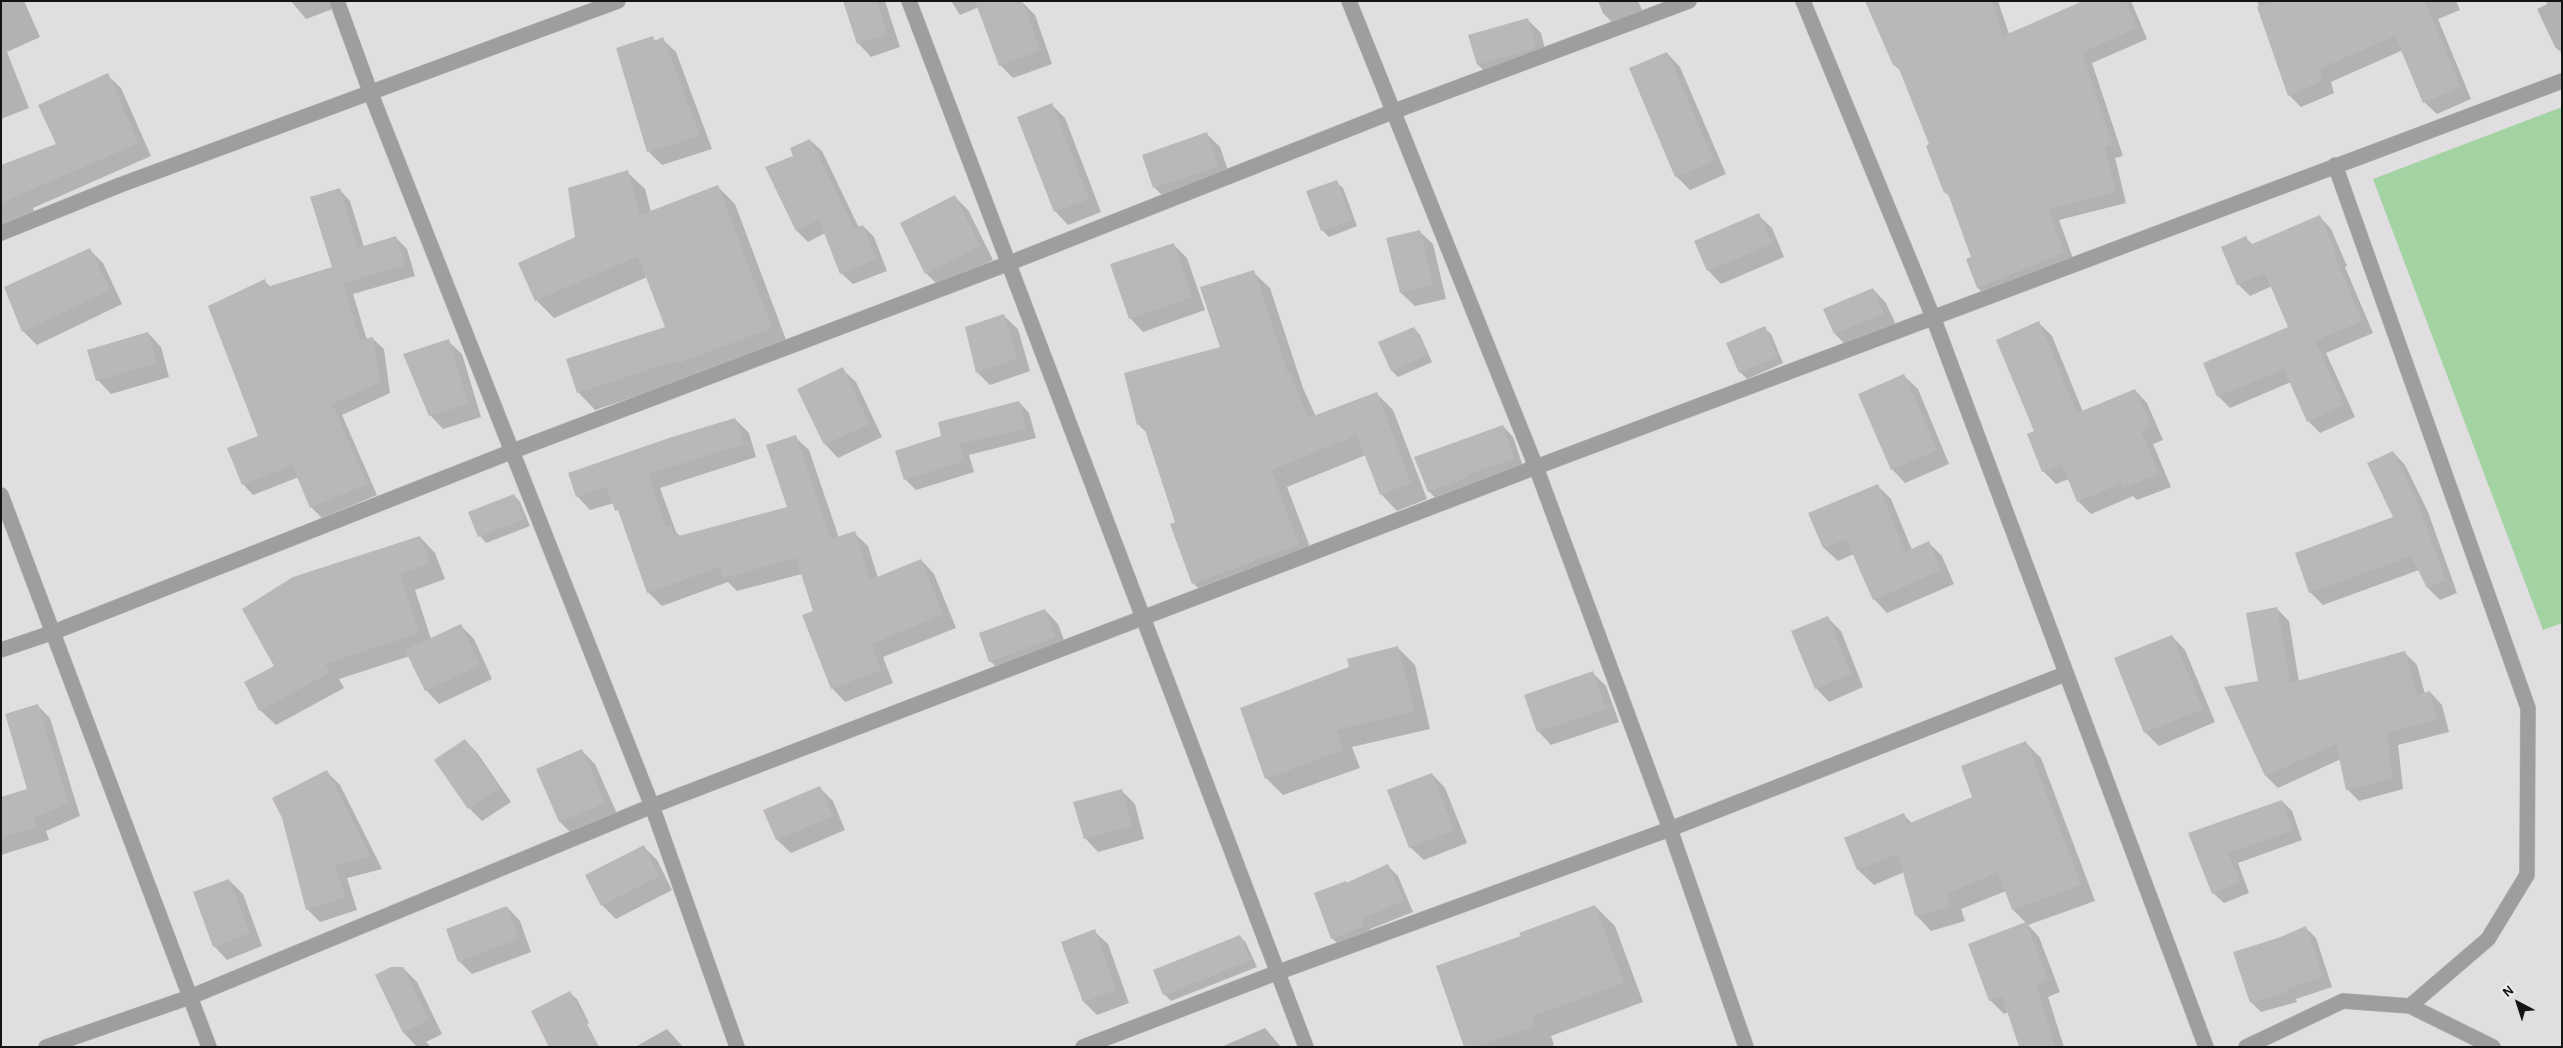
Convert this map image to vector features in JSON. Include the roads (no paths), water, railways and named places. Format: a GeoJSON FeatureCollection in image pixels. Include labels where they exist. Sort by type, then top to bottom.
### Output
{"type":"FeatureCollection","features":[{"type":"Feature","properties":{"kind":"street"},"geometry":{"type":"LineString","coordinates":[[337,1],[371,94],[652,806],[737,1047]]}},
{"type":"Feature","properties":{"kind":"street"},"geometry":{"type":"LineString","coordinates":[[1,233],[120,185],[371,94],[618,1]]}},
{"type":"Feature","properties":{"kind":"street"},"geometry":{"type":"LineString","coordinates":[[909,1],[1007,264],[1306,1047]]}},
{"type":"Feature","properties":{"kind":"street"},"geometry":{"type":"LineString","coordinates":[[1349,1],[1536,467],[1670,829],[1746,1047]]}},
{"type":"Feature","properties":{"kind":"street"},"geometry":{"type":"LineString","coordinates":[[1,650],[54,632],[513,451],[1007,264],[1392,112],[1690,1]]}},
{"type":"Feature","properties":{"kind":"street"},"geometry":{"type":"LineString","coordinates":[[1803,1],[1932,317],[2206,1047]]}},
{"type":"Feature","properties":{"kind":"street"},"geometry":{"type":"LineString","coordinates":[[46,1047],[190,997],[652,806],[1536,467],[2562,81]]}},
{"type":"Feature","properties":{"kind":"street"},"geometry":{"type":"LineString","coordinates":[[2335,165],[2528,708],[2527,875],[2488,939],[2410,1006]]}},
{"type":"Feature","properties":{"kind":"street"},"geometry":{"type":"LineString","coordinates":[[1,495],[209,1047]]}},
{"type":"Feature","properties":{"kind":"street"},"geometry":{"type":"LineString","coordinates":[[1083,1047],[1276,972],[1670,829],[2065,674]]}},
{"type":"Feature","properties":{"kind":"street"},"geometry":{"type":"LineString","coordinates":[[2246,1047],[2343,1001],[2410,1006],[2493,1047]]}}]}
